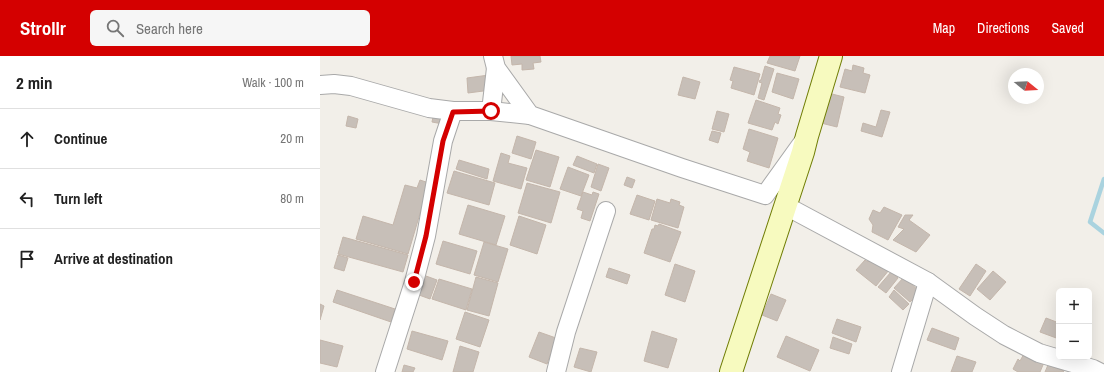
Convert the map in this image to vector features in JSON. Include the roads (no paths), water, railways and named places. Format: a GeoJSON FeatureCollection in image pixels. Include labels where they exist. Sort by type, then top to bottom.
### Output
{"type":"FeatureCollection","features":[{"type":"Feature","properties":{"kind":"street"},"geometry":{"type":"LineString","coordinates":[[731,372],[803,152],[830,56]]}},
{"type":"Feature","properties":{"kind":"street"},"geometry":{"type":"LineString","coordinates":[[495,62],[530,115]]}},
{"type":"Feature","properties":{"kind":"street"},"geometry":{"type":"LineString","coordinates":[[491,111],[495,62]]}},
{"type":"Feature","properties":{"kind":"street"},"geometry":{"type":"LineString","coordinates":[[320,85],[334,84],[351,86],[428,108],[453,112],[491,111],[530,115],[682,168],[765,194],[807,136]]}},
{"type":"Feature","properties":{"kind":"street"},"geometry":{"type":"LineString","coordinates":[[385,372],[414,282],[426,236],[443,141],[453,112]]}},
{"type":"Feature","properties":{"kind":"street"},"geometry":{"type":"LineString","coordinates":[[786,206],[928,282],[1004,335],[1039,353],[1099,372]]}},
{"type":"Feature","properties":{"kind":"street"},"geometry":{"type":"LineString","coordinates":[[556,372],[566,332],[606,211]]}},
{"type":"Feature","properties":{"kind":"street"},"geometry":{"type":"LineString","coordinates":[[901,372],[928,282]]}},
{"type":"Feature","properties":{"kind":"waterway"},"geometry":{"type":"LineString","coordinates":[[1104,179],[1090,222],[1104,233]]}}]}
